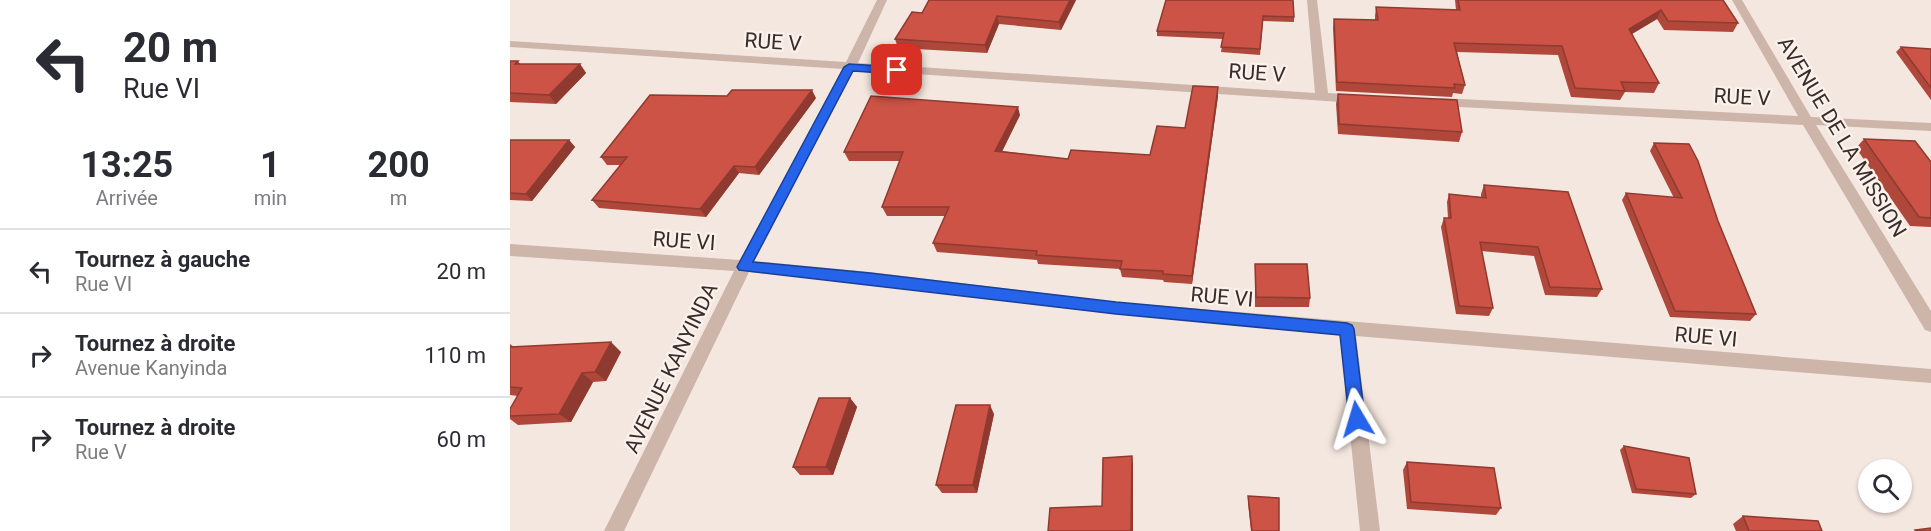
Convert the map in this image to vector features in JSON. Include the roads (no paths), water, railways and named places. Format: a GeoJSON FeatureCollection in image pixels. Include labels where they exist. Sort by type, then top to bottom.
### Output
{"type":"FeatureCollection","features":[{"type":"Feature","properties":{"kind":"street","name":"AVENUE KANYINDA"},"geometry":{"type":"LineString","coordinates":[[614,531],[744,267],[882,0]]}},
{"type":"Feature","properties":{"kind":"street"},"geometry":{"type":"LineString","coordinates":[[1312,0],[1322,97]]}},
{"type":"Feature","properties":{"kind":"street","name":"AVENUE DE LA MISSION"},"geometry":{"type":"LineString","coordinates":[[1737,0],[1806,120],[1931,325]]}},
{"type":"Feature","properties":{"kind":"street","name":"RUE V"},"geometry":{"type":"LineString","coordinates":[[510,44],[1369,99]]}},
{"type":"Feature","properties":{"kind":"street","name":"RUE V"},"geometry":{"type":"LineString","coordinates":[[1428,102],[1931,127]]}},
{"type":"Feature","properties":{"kind":"street","name":"RUE VI"},"geometry":{"type":"LineString","coordinates":[[510,250],[870,278],[1116,308],[1347,329],[1931,376]]}},
{"type":"Feature","properties":{"kind":"street"},"geometry":{"type":"LineString","coordinates":[[1347,329],[1371,531]]}}]}
